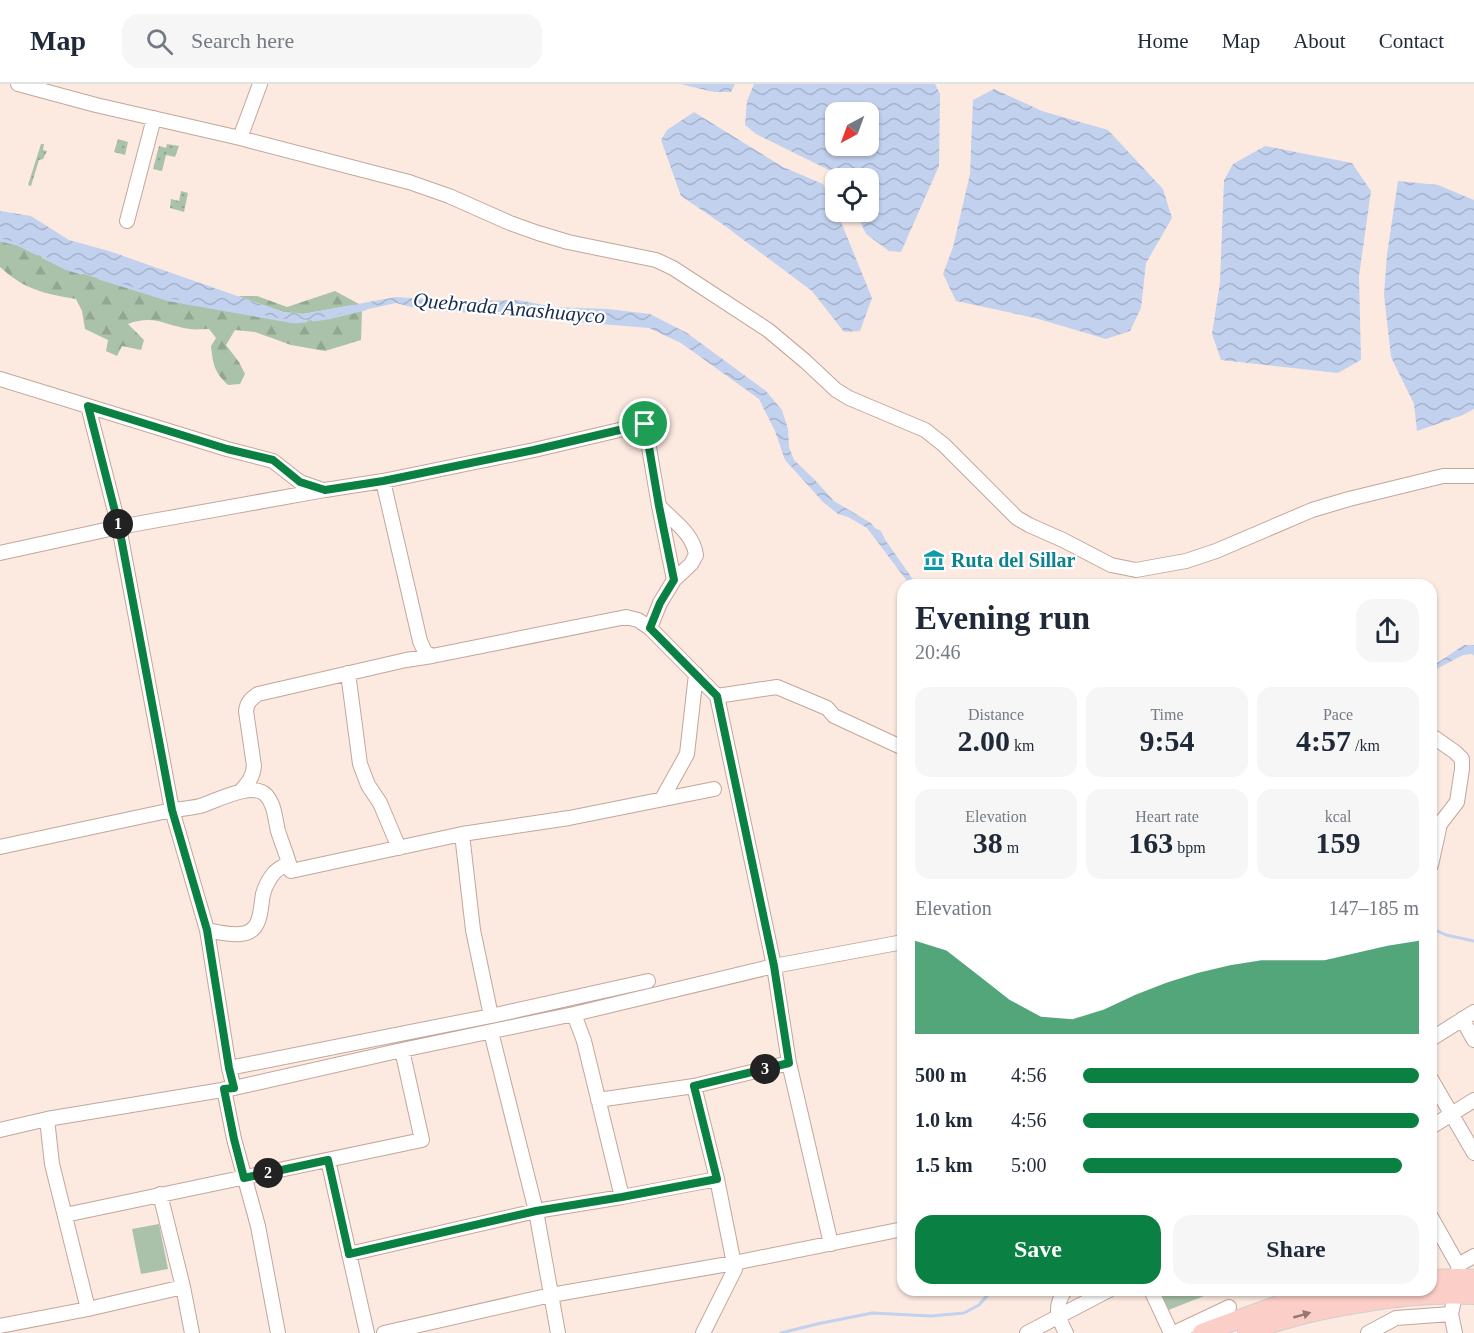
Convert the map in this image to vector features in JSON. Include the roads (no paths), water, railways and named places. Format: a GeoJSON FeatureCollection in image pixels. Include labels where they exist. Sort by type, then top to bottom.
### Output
{"type":"FeatureCollection","features":[{"type":"Feature","properties":{"kind":"main road"},"geometry":{"type":"LineString","coordinates":[[1437,1280],[1464,1282]]}},
{"type":"Feature","properties":{"kind":"main road"},"geometry":{"type":"LineString","coordinates":[[1437,1288],[1464,1282]]}},
{"type":"Feature","properties":{"kind":"main road"},"geometry":{"type":"LineString","coordinates":[[1202,1333],[1286,1302],[1313,1296]]}},
{"type":"Feature","properties":{"kind":"main road"},"geometry":{"type":"LineString","coordinates":[[1247,1333],[1316,1311],[1403,1296]]}},
{"type":"Feature","properties":{"kind":"street"},"geometry":{"type":"LineString","coordinates":[[18,84],[408,182],[449,196],[538,233],[568,242],[657,260],[768,330],[849,398],[925,430],[944,445],[1017,518],[1111,565],[1136,570],[1186,561],[1216,551],[1312,510],[1349,499],[1443,477],[1474,476]]}},
{"type":"Feature","properties":{"kind":"street"},"geometry":{"type":"LineString","coordinates":[[240,138],[260,84]]}},
{"type":"Feature","properties":{"kind":"street"},"geometry":{"type":"LineString","coordinates":[[127,221],[154,117]]}},
{"type":"Feature","properties":{"kind":"street"},"geometry":{"type":"LineString","coordinates":[[0,379],[227,449],[273,460],[300,482],[325,490]]}},
{"type":"Feature","properties":{"kind":"street"},"geometry":{"type":"LineString","coordinates":[[88,406],[119,527],[172,810],[207,930],[229,1068],[234,1139],[258,1226],[278,1333]]}},
{"type":"Feature","properties":{"kind":"street"},"geometry":{"type":"LineString","coordinates":[[0,553],[119,527],[383,481],[534,450],[645,424],[674,580]]}},
{"type":"Feature","properties":{"kind":"street"},"geometry":{"type":"LineString","coordinates":[[383,481],[420,641],[425,652],[432,656]]}},
{"type":"Feature","properties":{"kind":"street"},"geometry":{"type":"LineString","coordinates":[[650,628],[660,603],[674,580],[691,564],[696,555],[695,545],[681,527],[659,506]]}},
{"type":"Feature","properties":{"kind":"street"},"geometry":{"type":"LineString","coordinates":[[241,791],[248,784],[254,766],[246,711],[247,703],[258,694],[348,673],[626,617],[638,620],[650,628],[717,696],[774,966],[789,1063],[831,1244]]}},
{"type":"Feature","properties":{"kind":"street"},"geometry":{"type":"LineString","coordinates":[[348,673],[360,764],[399,848]]}},
{"type":"Feature","properties":{"kind":"street"},"geometry":{"type":"LineString","coordinates":[[662,799],[687,754],[696,674]]}},
{"type":"Feature","properties":{"kind":"street"},"geometry":{"type":"LineString","coordinates":[[717,696],[777,687],[827,708],[834,716],[897,745]]}},
{"type":"Feature","properties":{"kind":"street"},"geometry":{"type":"LineString","coordinates":[[1437,739],[1462,759],[1457,802],[1440,824],[1437,838]]}},
{"type":"Feature","properties":{"kind":"street"},"geometry":{"type":"LineString","coordinates":[[0,847],[199,806],[241,791],[252,790],[262,792],[273,806],[291,871],[462,834],[569,818],[714,789]]}},
{"type":"Feature","properties":{"kind":"street"},"geometry":{"type":"LineString","coordinates":[[462,834],[473,930],[491,1016]]}},
{"type":"Feature","properties":{"kind":"street"},"geometry":{"type":"LineString","coordinates":[[207,930],[242,934],[249,932],[260,918],[267,883],[275,871],[289,863]]}},
{"type":"Feature","properties":{"kind":"street"},"geometry":{"type":"LineString","coordinates":[[0,1130],[47,1119],[229,1089],[574,1014],[774,966],[897,943]]}},
{"type":"Feature","properties":{"kind":"street"},"geometry":{"type":"LineString","coordinates":[[229,1068],[491,1016],[648,981]]}},
{"type":"Feature","properties":{"kind":"street"},"geometry":{"type":"LineString","coordinates":[[574,1014],[584,1041],[622,1197]]}},
{"type":"Feature","properties":{"kind":"street"},"geometry":{"type":"LineString","coordinates":[[1437,1035],[1468,1015],[1474,1040]]}},
{"type":"Feature","properties":{"kind":"street"},"geometry":{"type":"LineString","coordinates":[[491,1032],[536,1211],[558,1333]]}},
{"type":"Feature","properties":{"kind":"street"},"geometry":{"type":"LineString","coordinates":[[65,1215],[422,1140],[402,1050]]}},
{"type":"Feature","properties":{"kind":"street"},"geometry":{"type":"LineString","coordinates":[[598,1101],[694,1086],[789,1063]]}},
{"type":"Feature","properties":{"kind":"street"},"geometry":{"type":"LineString","coordinates":[[694,1086],[717,1179],[735,1269],[703,1333]]}},
{"type":"Feature","properties":{"kind":"street"},"geometry":{"type":"LineString","coordinates":[[1437,1090],[1474,1153]]}},
{"type":"Feature","properties":{"kind":"street"},"geometry":{"type":"LineString","coordinates":[[1437,1123],[1474,1101]]}},
{"type":"Feature","properties":{"kind":"street"},"geometry":{"type":"LineString","coordinates":[[47,1119],[52,1164],[88,1309]]}},
{"type":"Feature","properties":{"kind":"street"},"geometry":{"type":"LineString","coordinates":[[328,1160],[367,1333]]}},
{"type":"Feature","properties":{"kind":"street"},"geometry":{"type":"LineString","coordinates":[[349,1254],[536,1211],[717,1179]]}},
{"type":"Feature","properties":{"kind":"street"},"geometry":{"type":"LineString","coordinates":[[160,1194],[192,1333]]}},
{"type":"Feature","properties":{"kind":"street"},"geometry":{"type":"LineString","coordinates":[[1437,1229],[1464,1282]]}},
{"type":"Feature","properties":{"kind":"street"},"geometry":{"type":"LineString","coordinates":[[384,1333],[551,1295],[734,1263],[897,1230]]}},
{"type":"Feature","properties":{"kind":"street"},"geometry":{"type":"LineString","coordinates":[[1455,1333],[1451,1314],[1474,1256]]}},
{"type":"Feature","properties":{"kind":"street"},"geometry":{"type":"LineString","coordinates":[[2,1325],[88,1309],[183,1287]]}},
{"type":"Feature","properties":{"kind":"street"},"geometry":{"type":"LineString","coordinates":[[1061,1296],[1058,1317],[1066,1333]]}},
{"type":"Feature","properties":{"kind":"street"},"geometry":{"type":"LineString","coordinates":[[1027,1333],[1098,1296]]}},
{"type":"Feature","properties":{"kind":"street"},"geometry":{"type":"LineString","coordinates":[[1153,1296],[1173,1333],[1229,1307]]}},
{"type":"Feature","properties":{"kind":"street"},"geometry":{"type":"LineString","coordinates":[[1368,1333],[1396,1318],[1451,1314]]}},
{"type":"Feature","properties":{"kind":"water"},"geometry":{"type":"Polygon","coordinates":[[[680,84],[735,84],[731,92],[714,92],[680,84]]]}},
{"type":"Feature","properties":{"kind":"water"},"geometry":{"type":"Polygon","coordinates":[[[754,84],[935,84],[940,94],[939,166],[901,252],[889,251],[866,234],[861,222],[879,222],[879,168],[825,168],[756,134],[745,125],[747,101],[754,84]]]}},
{"type":"Feature","properties":{"kind":"water"},"geometry":{"type":"Polygon","coordinates":[[[994,89],[1042,111],[1108,130],[1163,189],[1172,218],[1146,263],[1141,308],[1130,331],[1106,339],[1035,318],[956,301],[943,274],[953,247],[970,174],[973,100],[994,89]]]}},
{"type":"Feature","properties":{"kind":"water"},"geometry":{"type":"Polygon","coordinates":[[[694,112],[783,167],[823,184],[825,222],[841,222],[872,298],[860,331],[844,332],[812,291],[681,196],[661,140],[667,130],[694,112]]]}},
{"type":"Feature","properties":{"kind":"water"},"geometry":{"type":"Polygon","coordinates":[[[1265,146],[1352,163],[1371,191],[1359,276],[1361,360],[1338,373],[1221,360],[1212,334],[1220,282],[1224,180],[1233,164],[1265,146]]]}},
{"type":"Feature","properties":{"kind":"water"},"geometry":{"type":"Polygon","coordinates":[[[1398,181],[1438,185],[1474,200],[1474,409],[1417,431],[1414,404],[1391,357],[1384,295],[1387,254],[1398,181]]]}},
{"type":"Feature","properties":{"kind":"water"},"geometry":{"type":"Polygon","coordinates":[[[0,211],[31,216],[69,240],[109,251],[283,312],[303,314],[396,297],[456,301],[518,300],[554,307],[608,309],[650,314],[687,333],[766,391],[782,410],[788,429],[789,447],[794,460],[834,501],[881,531],[913,579],[905,579],[867,528],[838,514],[823,502],[785,460],[775,431],[759,399],[681,343],[649,328],[552,320],[498,312],[423,310],[396,303],[328,318],[294,322],[170,300],[65,268],[17,244],[0,240],[0,211]]]}},
{"type":"Feature","properties":{"kind":"water"},"geometry":{"type":"Polygon","coordinates":[[[1464,645],[1474,645],[1474,656],[1472,654],[1463,655],[1437,669],[1437,663],[1464,645]]]}},
{"type":"Feature","properties":{"kind":"waterway","name":"Quebrada Anashuayco"},"geometry":{"type":"LineString","coordinates":[[0,240],[17,244],[37,254]]}},
{"type":"Feature","properties":{"kind":"waterway","name":"Quebrada Anashuayco"},"geometry":{"type":"LineString","coordinates":[[43,257],[81,273]]}},
{"type":"Feature","properties":{"kind":"waterway","name":"Quebrada Anashuayco"},"geometry":{"type":"LineString","coordinates":[[99,278],[170,300],[294,322],[306,321]]}},
{"type":"Feature","properties":{"kind":"waterway","name":"Quebrada Anashuayco"},"geometry":{"type":"LineString","coordinates":[[313,320],[365,309]]}},
{"type":"Feature","properties":{"kind":"waterway"},"geometry":{"type":"LineString","coordinates":[[1437,931],[1474,941]]}},
{"type":"Feature","properties":{"kind":"waterway"},"geometry":{"type":"LineString","coordinates":[[781,1333],[872,1313],[931,1316],[964,1313],[979,1305],[987,1296]]}},
{"type":"Feature","properties":{"kind":"place","name":"Ruta del Sillar"},"geometry":{"type":"Point","coordinates":[934,560]}}]}
